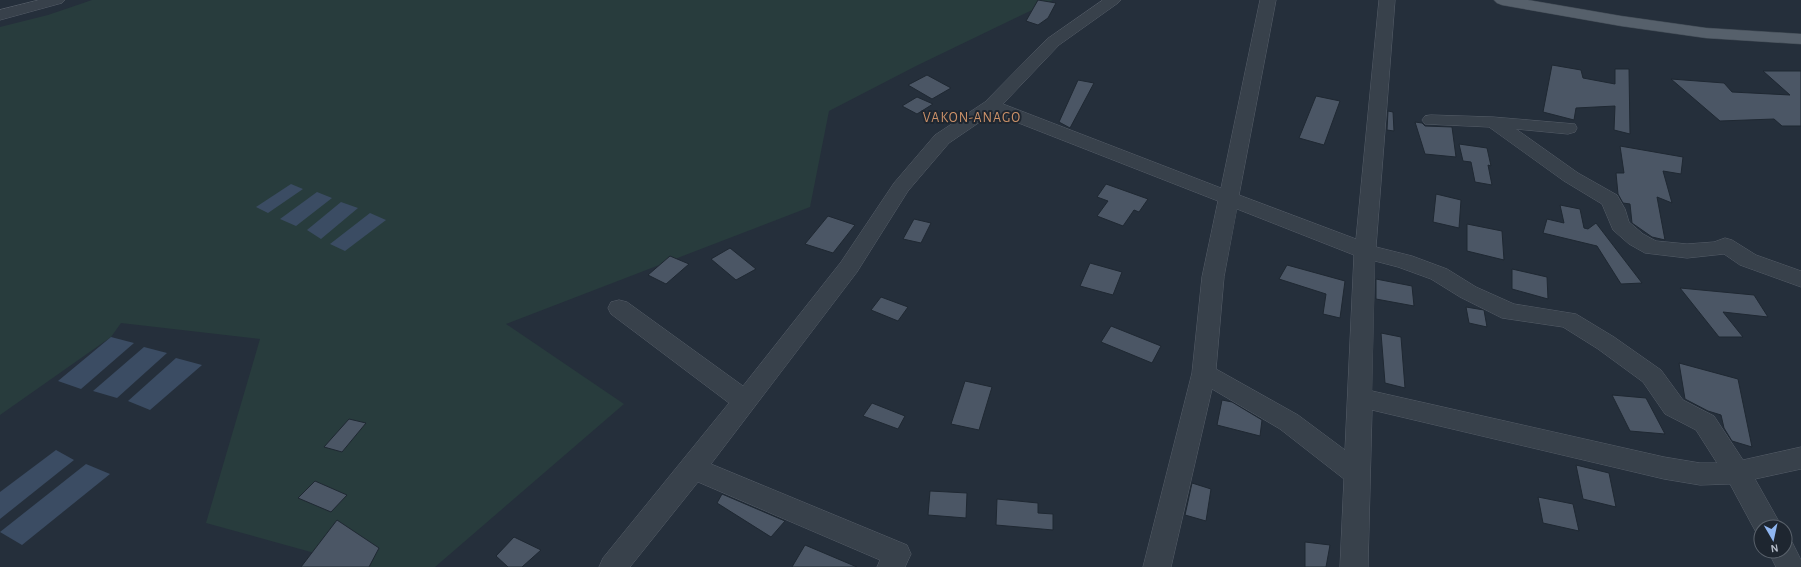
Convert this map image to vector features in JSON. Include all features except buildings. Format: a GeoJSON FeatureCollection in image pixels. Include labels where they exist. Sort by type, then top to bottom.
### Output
{"type":"FeatureCollection","features":[{"type":"Feature","properties":{"kind":"main road"},"geometry":{"type":"LineString","coordinates":[[1502,0],[1621,21],[1706,33],[1801,39]]}},
{"type":"Feature","properties":{"kind":"street"},"geometry":{"type":"LineString","coordinates":[[0,15],[57,0]]}},
{"type":"Feature","properties":{"kind":"street"},"geometry":{"type":"LineString","coordinates":[[613,567],[746,401],[849,267],[901,187],[942,140],[991,106],[1053,42],[1113,0]]}},
{"type":"Feature","properties":{"kind":"street"},"geometry":{"type":"LineString","coordinates":[[1158,567],[1204,373],[1213,277],[1227,198],[1268,0]]}},
{"type":"Feature","properties":{"kind":"street"},"geometry":{"type":"LineString","coordinates":[[1354,567],[1365,251],[1388,0]]}},
{"type":"Feature","properties":{"kind":"street"},"geometry":{"type":"LineString","coordinates":[[991,106],[1365,251],[1404,261],[1439,274],[1468,292],[1510,312],[1568,320],[1600,339],[1652,376],[1674,407],[1705,423],[1738,472],[1764,519]]}},
{"type":"Feature","properties":{"kind":"street"},"geometry":{"type":"LineString","coordinates":[[1431,120],[1493,122],[1568,128]]}},
{"type":"Feature","properties":{"kind":"street"},"geometry":{"type":"LineString","coordinates":[[1493,122],[1566,173],[1610,200],[1616,209],[1620,225],[1636,239],[1652,248],[1687,250],[1718,249],[1725,245],[1748,260],[1801,279]]}},
{"type":"Feature","properties":{"kind":"street"},"geometry":{"type":"LineString","coordinates":[[619,308],[746,401]]}},
{"type":"Feature","properties":{"kind":"street"},"geometry":{"type":"LineString","coordinates":[[1204,373],[1289,422],[1358,475]]}},
{"type":"Feature","properties":{"kind":"street"},"geometry":{"type":"LineString","coordinates":[[1360,398],[1664,468],[1700,474],[1728,474],[1801,458]]}},
{"type":"Feature","properties":{"kind":"street"},"geometry":{"type":"LineString","coordinates":[[693,468],[897,554],[891,567]]}},
{"type":"Feature","properties":{"kind":"green space"},"geometry":{"type":"Polygon","coordinates":[[[92,0],[1053,0],[916,66],[829,111],[810,207],[506,324],[624,404],[435,567],[365,567],[206,523],[260,339],[121,323],[111,337],[0,415],[0,27],[48,15],[92,0]]]}},
{"type":"Feature","properties":{"kind":"water"},"geometry":{"type":"Polygon","coordinates":[[[291,184],[303,189],[268,213],[256,207],[291,184]]]}},
{"type":"Feature","properties":{"kind":"water"},"geometry":{"type":"Polygon","coordinates":[[[317,192],[332,198],[296,226],[280,219],[317,192]]]}},
{"type":"Feature","properties":{"kind":"water"},"geometry":{"type":"Polygon","coordinates":[[[341,202],[358,208],[321,239],[307,230],[341,202]]]}},
{"type":"Feature","properties":{"kind":"water"},"geometry":{"type":"Polygon","coordinates":[[[370,213],[386,220],[345,251],[330,244],[370,213]]]}},
{"type":"Feature","properties":{"kind":"water"},"geometry":{"type":"Polygon","coordinates":[[[111,337],[134,343],[81,389],[58,381],[111,337]]]}},
{"type":"Feature","properties":{"kind":"water"},"geometry":{"type":"Polygon","coordinates":[[[144,347],[167,353],[117,398],[93,391],[144,347]]]}},
{"type":"Feature","properties":{"kind":"water"},"geometry":{"type":"Polygon","coordinates":[[[176,358],[202,365],[150,410],[128,401],[176,358]]]}},
{"type":"Feature","properties":{"kind":"water"},"geometry":{"type":"Polygon","coordinates":[[[56,450],[74,460],[0,519],[0,492],[56,450]]]}},
{"type":"Feature","properties":{"kind":"water"},"geometry":{"type":"Polygon","coordinates":[[[86,464],[110,474],[22,545],[0,532],[86,464]]]}},
{"type":"Feature","properties":{"kind":"district","name":"VAKON-ANAGO"},"geometry":{"type":"Point","coordinates":[972,118]}}]}
